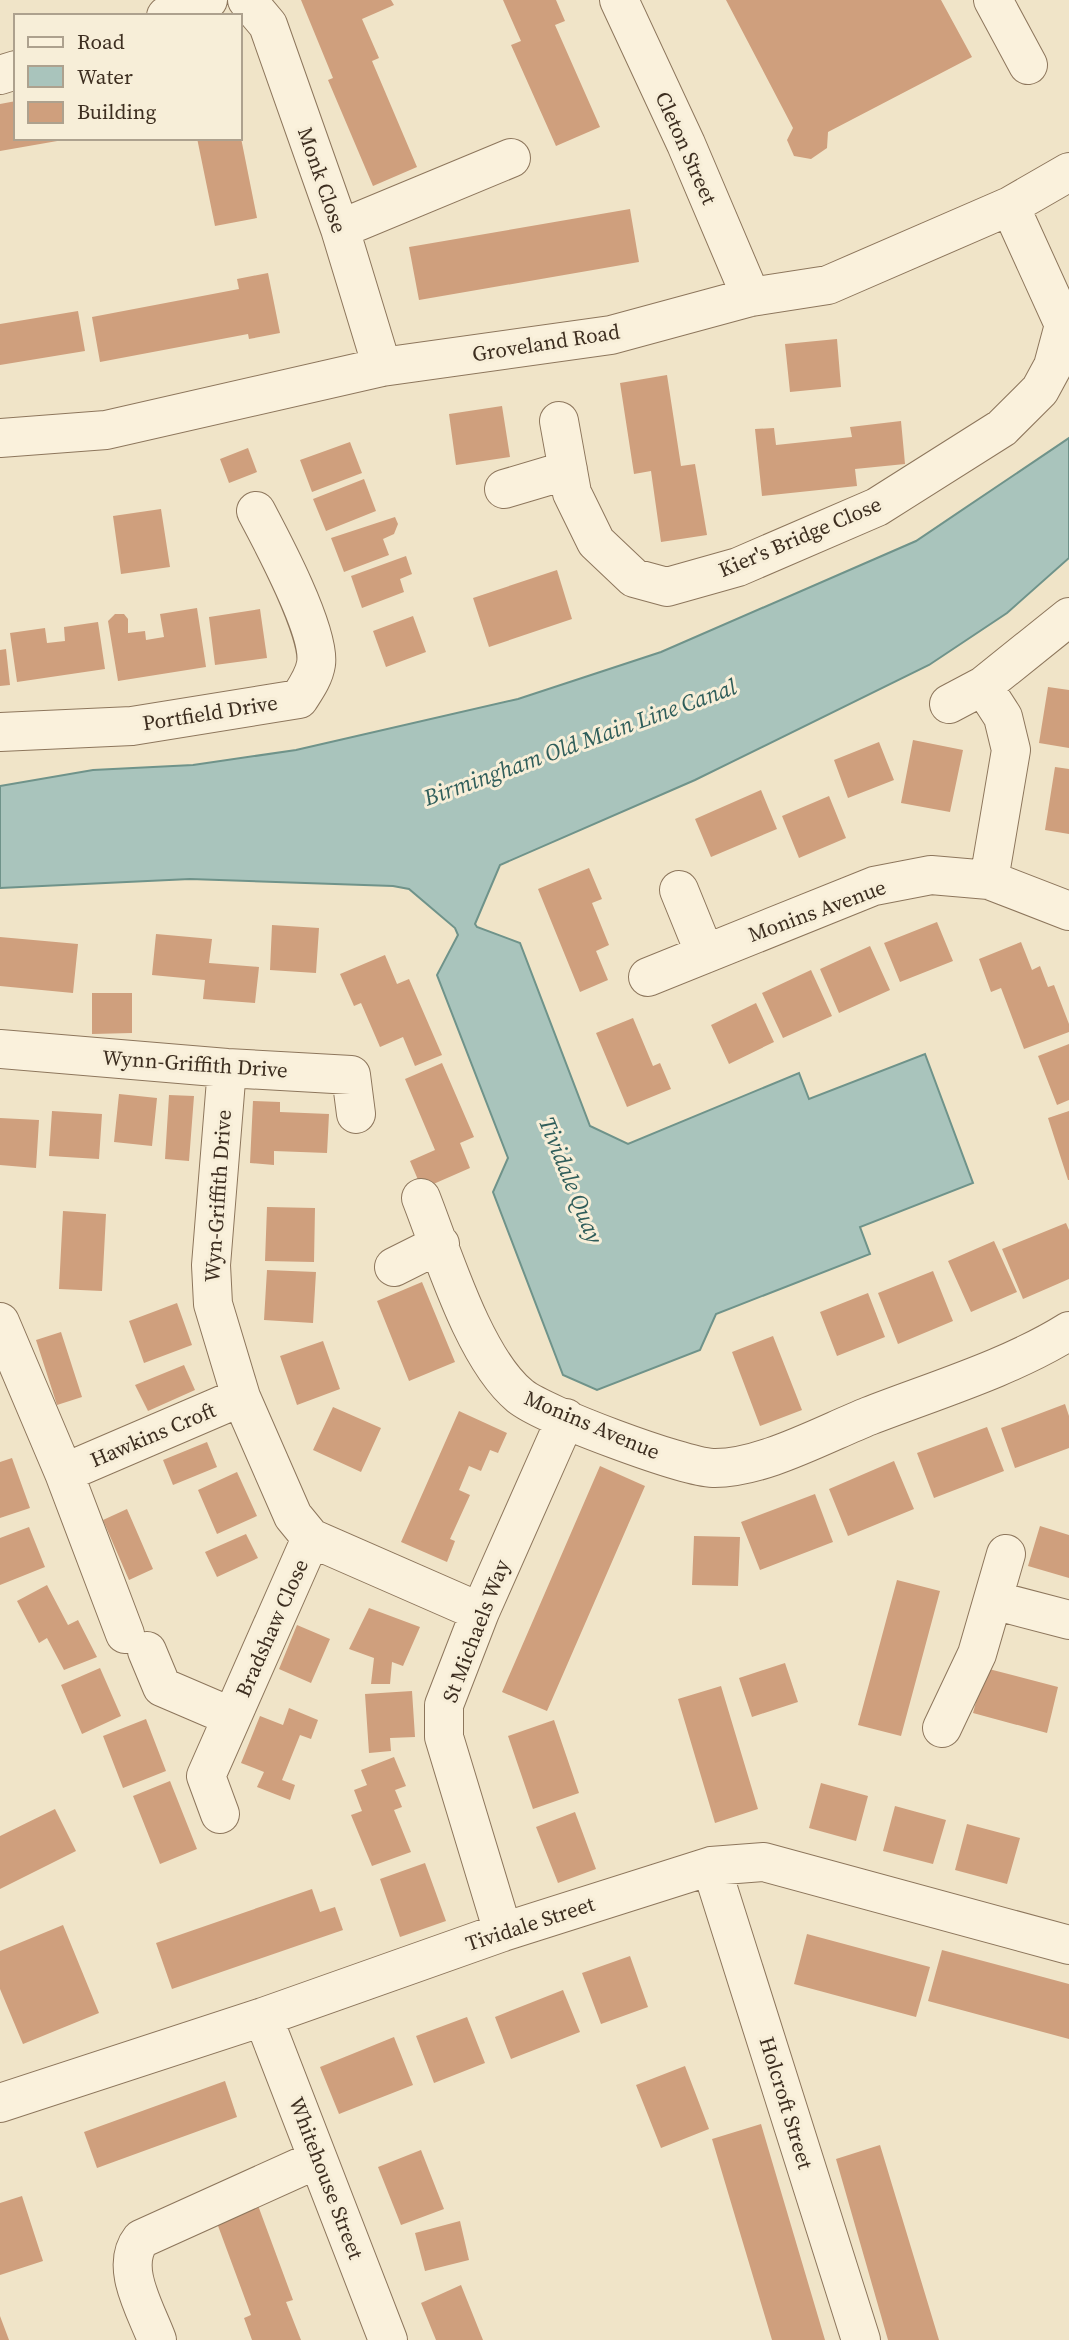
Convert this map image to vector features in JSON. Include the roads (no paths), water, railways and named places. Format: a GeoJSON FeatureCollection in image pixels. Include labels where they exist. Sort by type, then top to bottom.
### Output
{"type":"FeatureCollection","features":[{"type":"Feature","properties":{"kind":"street"},"geometry":{"type":"LineString","coordinates":[[171,14],[208,0]]}},
{"type":"Feature","properties":{"kind":"street","name":"Monk Close"},"geometry":{"type":"LineString","coordinates":[[247,0],[268,25],[340,229],[382,367]]}},
{"type":"Feature","properties":{"kind":"street","name":"Cleton Street"},"geometry":{"type":"LineString","coordinates":[[620,0],[686,144],[751,297]]}},
{"type":"Feature","properties":{"kind":"street"},"geometry":{"type":"LineString","coordinates":[[993,0],[1027,65]]}},
{"type":"Feature","properties":{"kind":"street"},"geometry":{"type":"LineString","coordinates":[[340,229],[511,158]]}},
{"type":"Feature","properties":{"kind":"street","name":"Groveland Road"},"geometry":{"type":"LineString","coordinates":[[0,438],[106,430],[382,367],[611,335],[751,297],[828,285],[1010,206],[1069,172]]}},
{"type":"Feature","properties":{"kind":"street","name":"Kier's Bridge Close"},"geometry":{"type":"LineString","coordinates":[[559,421],[572,494],[596,542],[634,578],[667,587],[738,567],[877,507],[1002,428],[1040,390],[1053,366],[1066,323],[1010,206]]}},
{"type":"Feature","properties":{"kind":"street"},"geometry":{"type":"LineString","coordinates":[[504,489],[568,470]]}},
{"type":"Feature","properties":{"kind":"street","name":"Portfield Drive"},"geometry":{"type":"LineString","coordinates":[[0,732],[132,726],[299,699],[311,681],[317,663],[313,639],[278,552],[256,511]]}},
{"type":"Feature","properties":{"kind":"street"},"geometry":{"type":"LineString","coordinates":[[949,704],[983,686],[1069,617]]}},
{"type":"Feature","properties":{"kind":"street"},"geometry":{"type":"LineString","coordinates":[[983,686],[1003,717],[1011,750],[989,880]]}},
{"type":"Feature","properties":{"kind":"street","name":"Monins Avenue"},"geometry":{"type":"LineString","coordinates":[[648,977],[874,886],[932,874],[989,880],[1069,911]]}},
{"type":"Feature","properties":{"kind":"street"},"geometry":{"type":"LineString","coordinates":[[680,890],[705,954]]}},
{"type":"Feature","properties":{"kind":"street","name":"Wynn-Griffith Drive"},"geometry":{"type":"LineString","coordinates":[[0,1049],[227,1069],[351,1075],[356,1114]]}},
{"type":"Feature","properties":{"kind":"street","name":"Wyn-Griffith Drive"},"geometry":{"type":"LineString","coordinates":[[227,1069],[211,1265],[213,1304],[241,1397],[293,1516],[311,1538],[480,1612]]}},
{"type":"Feature","properties":{"kind":"street","name":"Monins Avenue"},"geometry":{"type":"LineString","coordinates":[[421,1198],[492,1364],[521,1397],[656,1455],[713,1468],[759,1460],[982,1371],[1069,1331]]}},
{"type":"Feature","properties":{"kind":"street"},"geometry":{"type":"LineString","coordinates":[[394,1267],[440,1244]]}},
{"type":"Feature","properties":{"kind":"street","name":"Hawkins Croft"},"geometry":{"type":"LineString","coordinates":[[0,1322],[136,1642]]}},
{"type":"Feature","properties":{"kind":"street","name":"Hawkins Croft"},"geometry":{"type":"LineString","coordinates":[[64,1473],[241,1397]]}},
{"type":"Feature","properties":{"kind":"street","name":"St Michaels Way"},"geometry":{"type":"LineString","coordinates":[[503,1932],[444,1737],[444,1704],[480,1612],[566,1418]]}},
{"type":"Feature","properties":{"kind":"street","name":"Bradshaw Close"},"geometry":{"type":"LineString","coordinates":[[220,1814],[206,1776],[311,1538]]}},
{"type":"Feature","properties":{"kind":"street"},"geometry":{"type":"LineString","coordinates":[[942,1728],[977,1654],[1006,1554]]}},
{"type":"Feature","properties":{"kind":"street"},"geometry":{"type":"LineString","coordinates":[[993,1601],[1069,1620]]}},
{"type":"Feature","properties":{"kind":"street","name":"Bradshaw Close"},"geometry":{"type":"LineString","coordinates":[[136,1642],[162,1686],[232,1717]]}},
{"type":"Feature","properties":{"kind":"street","name":"Tividale Street"},"geometry":{"type":"LineString","coordinates":[[0,2103],[263,2017],[503,1932],[711,1866],[764,1862],[1069,1945]]}},
{"type":"Feature","properties":{"kind":"street","name":"Holcroft Street"},"geometry":{"type":"LineString","coordinates":[[711,1866],[861,2340]]}},
{"type":"Feature","properties":{"kind":"street","name":"Whitehouse Street"},"geometry":{"type":"LineString","coordinates":[[263,2017],[388,2340]]}},
{"type":"Feature","properties":{"kind":"street"},"geometry":{"type":"LineString","coordinates":[[158,2340],[131,2264],[133,2250],[141,2239],[318,2159]]}},
{"type":"Feature","properties":{"kind":"water"},"geometry":{"type":"Polygon","coordinates":[[[1069,438],[1069,558],[1007,613],[929,665],[695,780],[500,865],[475,924],[520,943],[590,1126],[628,1144],[799,1073],[809,1099],[925,1054],[973,1183],[860,1227],[870,1254],[716,1314],[700,1350],[597,1390],[563,1375],[493,1192],[508,1158],[437,975],[458,935],[455,928],[409,889],[393,886],[190,879],[0,888],[0,786],[93,770],[193,765],[296,750],[518,699],[661,652],[916,541],[1069,438]]]}},
{"type":"Feature","properties":{"kind":"water label","name":"Birmingham Old Main Line Canal"},"geometry":{"type":"Point","coordinates":[580,742]}},
{"type":"Feature","properties":{"kind":"water label","name":"Tividale Quay"},"geometry":{"type":"Point","coordinates":[571,1180]}}]}
